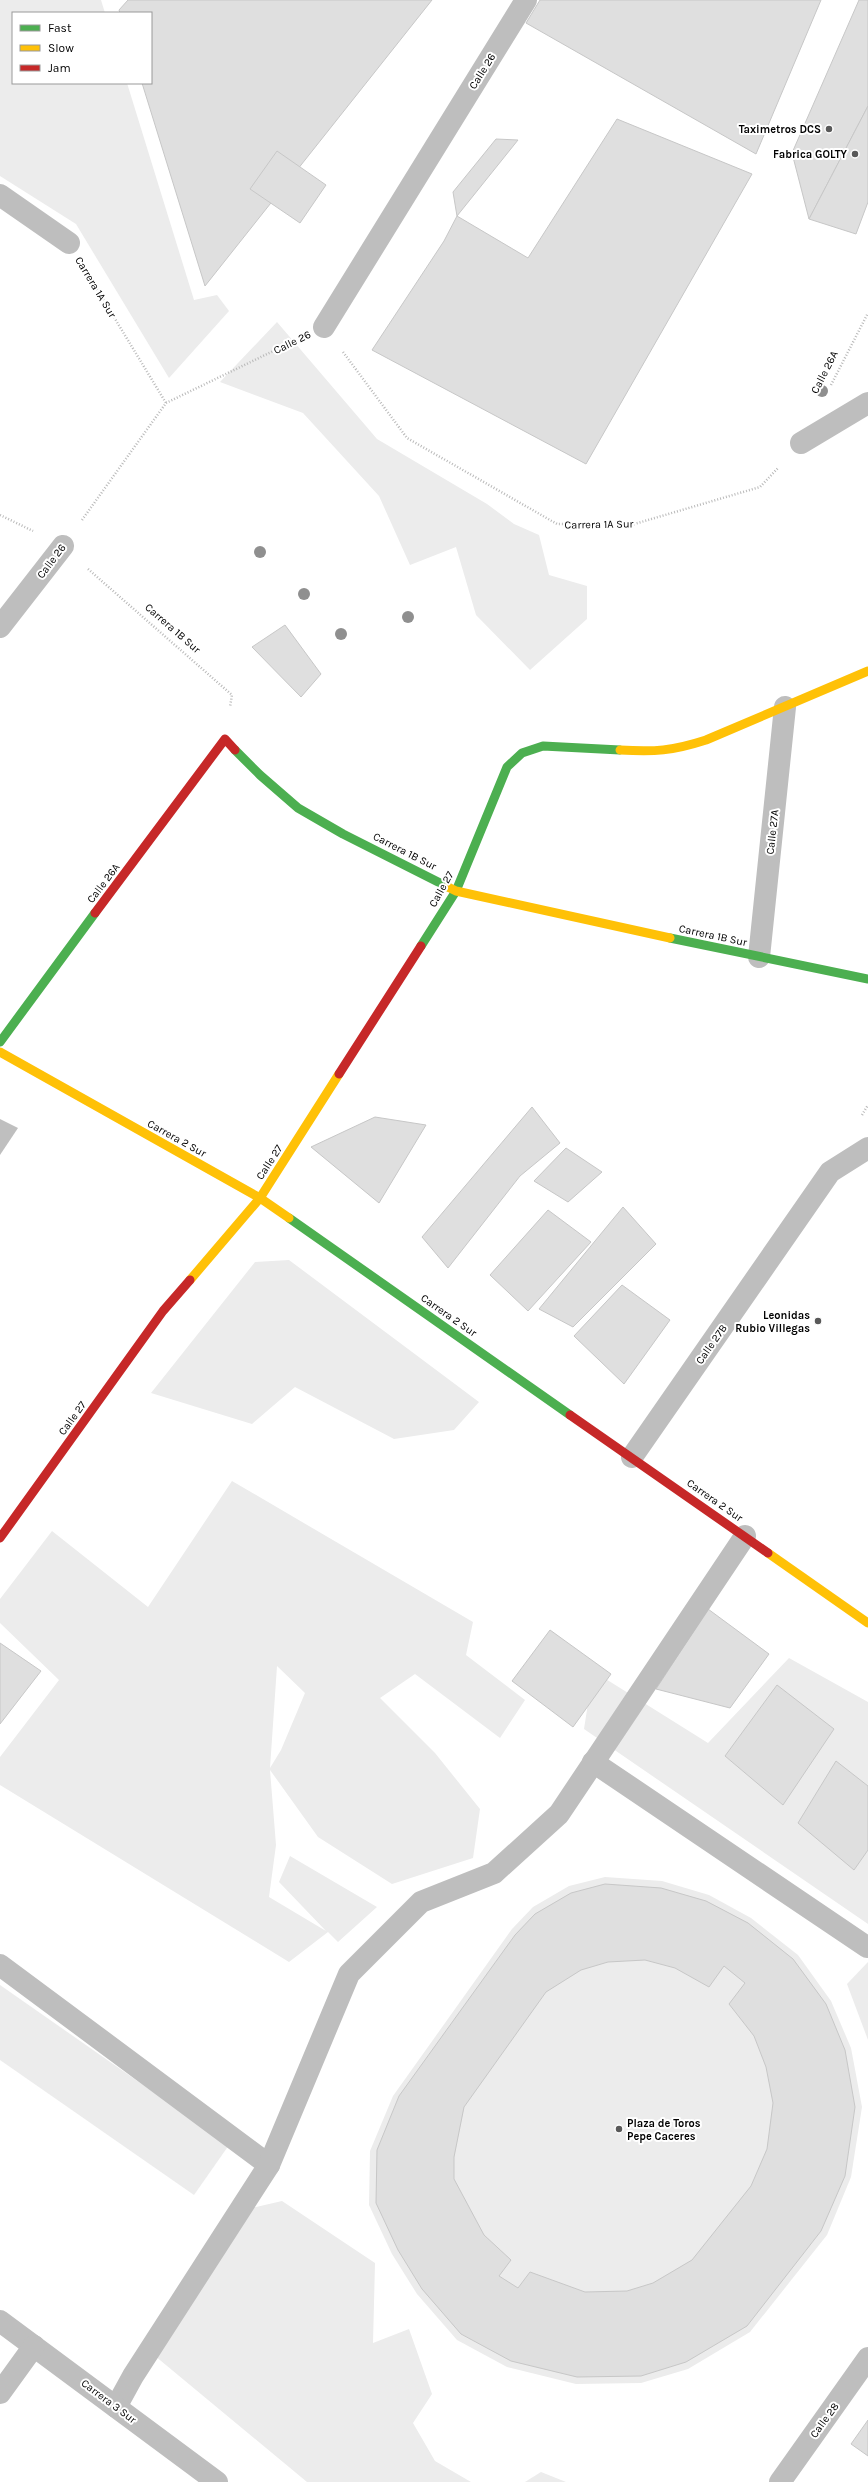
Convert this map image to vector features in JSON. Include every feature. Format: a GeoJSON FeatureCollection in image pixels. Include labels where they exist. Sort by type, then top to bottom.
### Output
{"type":"FeatureCollection","features":[{"type":"Feature","properties":{"kind":"street","name":"Calle 26"},"geometry":{"type":"LineString","coordinates":[[324,327],[526,0]]}},
{"type":"Feature","properties":{"kind":"street"},"geometry":{"type":"LineString","coordinates":[[0,195],[69,243]]}},
{"type":"Feature","properties":{"kind":"street"},"geometry":{"type":"LineString","coordinates":[[801,443],[868,402]]}},
{"type":"Feature","properties":{"kind":"street","name":"Calle 26"},"geometry":{"type":"LineString","coordinates":[[0,627],[63,546]]}},
{"type":"Feature","properties":{"kind":"street"},"geometry":{"type":"LineString","coordinates":[[785,707],[868,671]]}},
{"type":"Feature","properties":{"kind":"street","name":"Calle 27"},"geometry":{"type":"LineString","coordinates":[[0,1538],[163,1311],[260,1198],[456,890],[507,766],[522,753],[543,746],[659,752],[679,749],[785,707]]}},
{"type":"Feature","properties":{"kind":"street","name":"Calle 27A"},"geometry":{"type":"LineString","coordinates":[[759,957],[785,707]]}},
{"type":"Feature","properties":{"kind":"street","name":"Carrera 1B Sur"},"geometry":{"type":"LineString","coordinates":[[225,739],[260,775],[298,808],[343,834],[456,890],[759,957],[868,979]]}},
{"type":"Feature","properties":{"kind":"street","name":"Calle 26A"},"geometry":{"type":"LineString","coordinates":[[0,1042],[225,739]]}},
{"type":"Feature","properties":{"kind":"street","name":"Carrera 2 Sur"},"geometry":{"type":"LineString","coordinates":[[0,1052],[260,1198],[868,1623]]}},
{"type":"Feature","properties":{"kind":"street","name":"Calle 27B"},"geometry":{"type":"LineString","coordinates":[[632,1457],[830,1172],[868,1148]]}},
{"type":"Feature","properties":{"kind":"street"},"geometry":{"type":"LineString","coordinates":[[116,2407],[133,2376],[269,2165],[349,1974],[421,1902],[494,1873],[559,1814],[745,1536]]}},
{"type":"Feature","properties":{"kind":"street"},"geometry":{"type":"LineString","coordinates":[[593,1762],[867,1947]]}},
{"type":"Feature","properties":{"kind":"street"},"geometry":{"type":"LineString","coordinates":[[0,1965],[269,2165]]}},
{"type":"Feature","properties":{"kind":"street","name":"Carrera 3 Sur"},"geometry":{"type":"LineString","coordinates":[[0,2321],[217,2482]]}},
{"type":"Feature","properties":{"kind":"street"},"geometry":{"type":"LineString","coordinates":[[0,2394],[34,2346]]}},
{"type":"Feature","properties":{"kind":"street","name":"Calle 28"},"geometry":{"type":"LineString","coordinates":[[780,2482],[868,2358]]}},
{"type":"Feature","properties":{"kind":"path","name":"Carrera 1A Sur"},"geometry":{"type":"LineString","coordinates":[[69,243],[166,403]]}},
{"type":"Feature","properties":{"kind":"path","name":"Calle 26A"},"geometry":{"type":"LineString","coordinates":[[829,388],[868,313]]}},
{"type":"Feature","properties":{"kind":"path","name":"Calle 26"},"geometry":{"type":"LineString","coordinates":[[63,546],[166,403],[324,327]]}},
{"type":"Feature","properties":{"kind":"path","name":"Carrera 1A Sur"},"geometry":{"type":"LineString","coordinates":[[324,327],[407,438],[557,524],[631,525],[760,487],[801,443]]}},
{"type":"Feature","properties":{"kind":"path","name":"Carrera 1B Sur"},"geometry":{"type":"LineString","coordinates":[[63,546],[232,695],[225,739]]}},
{"type":"Feature","properties":{"kind":"shaded area"},"geometry":{"type":"Polygon","coordinates":[[[0,0],[101,0],[105,12],[12,12],[12,84],[127,84],[194,300],[217,295],[229,311],[169,378],[76,224],[0,176],[0,0]]]}},
{"type":"Feature","properties":{"kind":"shaded area"},"geometry":{"type":"Polygon","coordinates":[[[277,322],[377,439],[487,504],[514,524],[539,535],[549,575],[587,586],[587,619],[530,670],[476,615],[456,547],[410,565],[379,496],[303,413],[220,382],[277,322]]]}},
{"type":"Feature","properties":{"kind":"shaded area"},"geometry":{"type":"Polygon","coordinates":[[[0,1119],[18,1128],[0,1155],[0,1119]]]}},
{"type":"Feature","properties":{"kind":"shaded area"},"geometry":{"type":"Polygon","coordinates":[[[289,1260],[479,1402],[454,1430],[394,1439],[295,1387],[252,1424],[151,1393],[255,1262],[289,1260]]]}},
{"type":"Feature","properties":{"kind":"shaded area"},"geometry":{"type":"Polygon","coordinates":[[[232,1481],[473,1622],[466,1655],[525,1700],[500,1738],[415,1674],[380,1698],[435,1753],[480,1809],[473,1858],[392,1884],[318,1837],[270,1770],[276,1845],[269,1897],[326,1931],[279,1882],[290,1856],[377,1907],[338,1942],[328,1932],[289,1962],[0,1785],[0,1757],[59,1680],[0,1623],[0,1599],[52,1531],[148,1607],[232,1481]],[[277,1666],[270,1768],[281,1750],[305,1693],[277,1666]]]}},
{"type":"Feature","properties":{"kind":"shaded area"},"geometry":{"type":"Polygon","coordinates":[[[789,1658],[868,1702],[868,1924],[584,1729],[593,1671],[708,1743],[789,1658]]]}},
{"type":"Feature","properties":{"kind":"shaded area","name":"Plaza de Toros Pepe Caceres"},"geometry":{"type":"Polygon","coordinates":[[[605,1877],[662,1881],[709,1895],[751,1918],[798,1955],[831,2001],[851,2048],[862,2107],[851,2177],[827,2235],[750,2332],[688,2369],[641,2383],[576,2384],[507,2367],[457,2340],[417,2294],[392,2254],[369,2205],[370,2151],[393,2096],[512,1929],[533,1907],[569,1886],[605,1877]]]}},
{"type":"Feature","properties":{"kind":"shaded area"},"geometry":{"type":"Polygon","coordinates":[[[868,1962],[868,2040],[847,1984],[868,1962]]]}},
{"type":"Feature","properties":{"kind":"shaded area"},"geometry":{"type":"Polygon","coordinates":[[[0,1985],[229,2145],[194,2195],[0,2060],[0,1985]]]}},
{"type":"Feature","properties":{"kind":"shaded area"},"geometry":{"type":"Polygon","coordinates":[[[282,2201],[375,2263],[373,2343],[409,2329],[432,2394],[413,2423],[435,2461],[471,2482],[307,2482],[143,2346],[247,2209],[282,2201]]]}},
{"type":"Feature","properties":{"kind":"shaded area"},"geometry":{"type":"Polygon","coordinates":[[[541,2472],[566,2482],[525,2482],[541,2472]]]}},
{"type":"Feature","properties":{"kind":"building"},"geometry":{"type":"Polygon","coordinates":[[[128,0],[432,0],[205,286],[142,84],[152,84],[152,12],[120,12],[119,10],[128,0]]]}},
{"type":"Feature","properties":{"kind":"building"},"geometry":{"type":"Polygon","coordinates":[[[540,0],[821,0],[756,154],[526,23],[540,0]]]}},
{"type":"Feature","properties":{"kind":"building","name":"Taximetros DCS"},"geometry":{"type":"Polygon","coordinates":[[[859,0],[868,0],[868,106],[809,219],[792,153],[859,0]]]}},
{"type":"Feature","properties":{"kind":"building","name":"Fabrica GOLTY"},"geometry":{"type":"Polygon","coordinates":[[[868,106],[868,202],[856,234],[809,219],[868,106]]]}},
{"type":"Feature","properties":{"kind":"building"},"geometry":{"type":"Polygon","coordinates":[[[617,119],[752,174],[586,464],[372,350],[444,241],[457,216],[528,258],[617,119]]]}},
{"type":"Feature","properties":{"kind":"building"},"geometry":{"type":"Polygon","coordinates":[[[496,139],[518,140],[457,216],[453,192],[496,139]]]}},
{"type":"Feature","properties":{"kind":"building"},"geometry":{"type":"Polygon","coordinates":[[[277,151],[326,185],[300,223],[250,189],[277,151]]]}},
{"type":"Feature","properties":{"kind":"building"},"geometry":{"type":"Polygon","coordinates":[[[285,625],[321,674],[301,697],[252,647],[285,625]]]}},
{"type":"Feature","properties":{"kind":"building"},"geometry":{"type":"Polygon","coordinates":[[[532,1107],[560,1143],[520,1176],[448,1268],[422,1237],[532,1107]]]}},
{"type":"Feature","properties":{"kind":"building"},"geometry":{"type":"Polygon","coordinates":[[[375,1117],[426,1125],[379,1203],[311,1147],[375,1117]]]}},
{"type":"Feature","properties":{"kind":"building"},"geometry":{"type":"Polygon","coordinates":[[[566,1148],[602,1172],[568,1202],[534,1181],[566,1148]]]}},
{"type":"Feature","properties":{"kind":"building"},"geometry":{"type":"Polygon","coordinates":[[[623,1207],[656,1244],[573,1327],[539,1309],[623,1207]]]}},
{"type":"Feature","properties":{"kind":"building"},"geometry":{"type":"Polygon","coordinates":[[[548,1210],[591,1242],[528,1311],[490,1275],[548,1210]]]}},
{"type":"Feature","properties":{"kind":"building"},"geometry":{"type":"Polygon","coordinates":[[[622,1285],[670,1320],[624,1384],[574,1336],[622,1285]]]}},
{"type":"Feature","properties":{"kind":"building"},"geometry":{"type":"Polygon","coordinates":[[[708,1609],[769,1654],[730,1708],[656,1689],[708,1609]]]}},
{"type":"Feature","properties":{"kind":"building"},"geometry":{"type":"Polygon","coordinates":[[[550,1630],[611,1674],[573,1727],[512,1681],[550,1630]]]}},
{"type":"Feature","properties":{"kind":"building"},"geometry":{"type":"Polygon","coordinates":[[[0,1643],[41,1671],[0,1724],[0,1643]]]}},
{"type":"Feature","properties":{"kind":"building"},"geometry":{"type":"Polygon","coordinates":[[[777,1685],[834,1729],[783,1805],[725,1756],[777,1685]]]}},
{"type":"Feature","properties":{"kind":"building"},"geometry":{"type":"Polygon","coordinates":[[[836,1761],[868,1786],[868,1850],[854,1870],[798,1823],[836,1761]]]}},
{"type":"Feature","properties":{"kind":"building"},"geometry":{"type":"Polygon","coordinates":[[[605,1884],[661,1888],[706,1901],[748,1923],[793,1959],[826,2004],[845,2050],[855,2107],[845,2176],[821,2231],[747,2326],[686,2362],[641,2376],[577,2377],[511,2361],[461,2334],[422,2289],[398,2250],[376,2203],[377,2150],[399,2096],[515,1935],[535,1914],[571,1893],[605,1884]],[[645,1960],[608,1962],[581,1970],[546,1992],[464,2107],[454,2157],[454,2179],[484,2235],[511,2260],[499,2276],[518,2288],[530,2272],[585,2292],[627,2291],[653,2283],[692,2260],[751,2186],[767,2149],[773,2103],[766,2067],[754,2036],[729,2004],[745,1983],[724,1966],[709,1987],[675,1968],[645,1960]]]}},
{"type":"Feature","properties":{"kind":"building"},"geometry":{"type":"Polygon","coordinates":[[[868,2420],[868,2456],[851,2444],[868,2420]]]}},
{"type":"Feature","properties":{"kind":"traffic: fast"},"geometry":{"type":"LineString","coordinates":[[421,946],[456,891],[507,767],[522,753],[543,746],[620,750]]}},
{"type":"Feature","properties":{"kind":"traffic: fast"},"geometry":{"type":"LineString","coordinates":[[235,750],[260,775],[298,808],[343,834],[448,887]]}},
{"type":"Feature","properties":{"kind":"traffic: fast"},"geometry":{"type":"LineString","coordinates":[[0,1042],[95,913]]}},
{"type":"Feature","properties":{"kind":"traffic: fast"},"geometry":{"type":"LineString","coordinates":[[670,938],[868,979]]}},
{"type":"Feature","properties":{"kind":"traffic: fast"},"geometry":{"type":"LineString","coordinates":[[289,1218],[570,1415]]}},
{"type":"Feature","properties":{"kind":"traffic: slow"},"geometry":{"type":"LineString","coordinates":[[620,750],[643,751],[673,749],[706,740],[868,671]]}},
{"type":"Feature","properties":{"kind":"traffic: slow"},"geometry":{"type":"LineString","coordinates":[[448,887],[456,891],[670,938]]}},
{"type":"Feature","properties":{"kind":"traffic: slow"},"geometry":{"type":"LineString","coordinates":[[0,1052],[260,1198],[289,1218]]}},
{"type":"Feature","properties":{"kind":"traffic: slow"},"geometry":{"type":"LineString","coordinates":[[190,1280],[260,1198],[339,1074]]}},
{"type":"Feature","properties":{"kind":"traffic: slow"},"geometry":{"type":"LineString","coordinates":[[768,1553],[868,1623]]}},
{"type":"Feature","properties":{"kind":"traffic: jam"},"geometry":{"type":"LineString","coordinates":[[95,913],[225,739],[235,750]]}},
{"type":"Feature","properties":{"kind":"traffic: jam"},"geometry":{"type":"LineString","coordinates":[[339,1074],[421,946]]}},
{"type":"Feature","properties":{"kind":"traffic: jam"},"geometry":{"type":"LineString","coordinates":[[0,1538],[163,1311],[190,1280]]}},
{"type":"Feature","properties":{"kind":"traffic: jam"},"geometry":{"type":"LineString","coordinates":[[570,1415],[768,1553]]}},
{"type":"Feature","properties":{"kind":"place","name":"Taximetros DCS"},"geometry":{"type":"Point","coordinates":[829,129]}},
{"type":"Feature","properties":{"kind":"place","name":"Fabrica GOLTY"},"geometry":{"type":"Point","coordinates":[855,154]}},
{"type":"Feature","properties":{"kind":"place","name":"Leonidas Rubio Villegas"},"geometry":{"type":"Point","coordinates":[818,1321]}},
{"type":"Feature","properties":{"kind":"place","name":"Plaza de Toros Pepe Caceres"},"geometry":{"type":"Point","coordinates":[619,2129]}}]}
